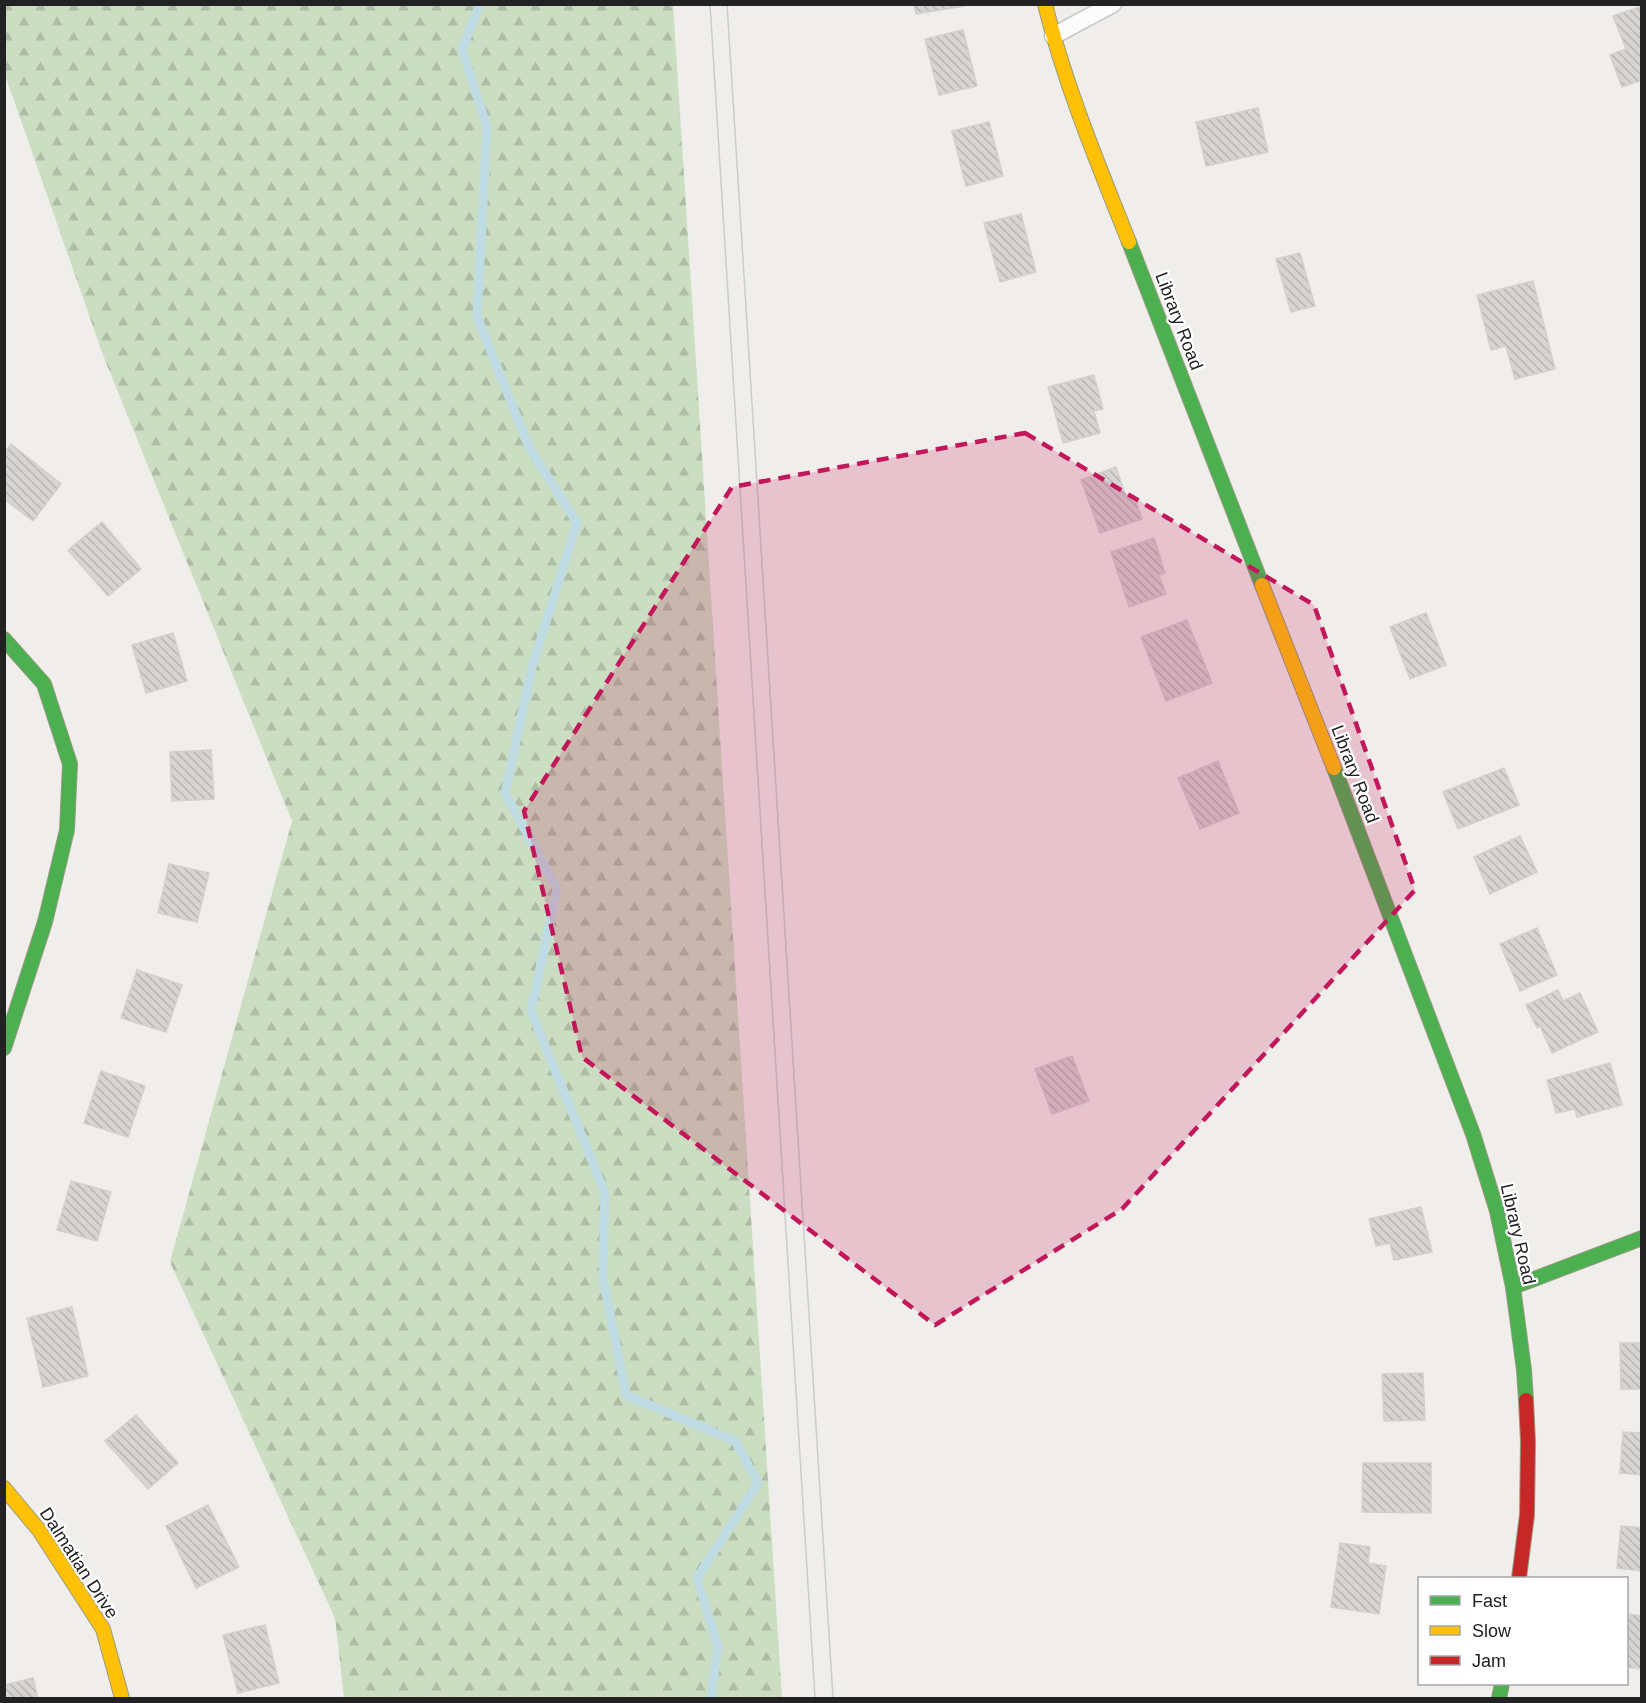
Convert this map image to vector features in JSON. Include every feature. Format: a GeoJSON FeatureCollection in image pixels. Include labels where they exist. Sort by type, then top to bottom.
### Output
{"type":"FeatureCollection","features":[{"type":"Feature","properties":{"kind":"main road","name":"Library Road"},"geometry":{"type":"LineString","coordinates":[[1045,4],[1053,36],[1094,153],[1386,903],[1469,1123],[1497,1211],[1512,1287],[1524,1371],[1528,1442],[1527,1515],[1519,1577]]}},
{"type":"Feature","properties":{"kind":"main road"},"geometry":{"type":"LineString","coordinates":[[4,639],[44,684],[70,764],[67,830],[45,922],[4,1048]]}},
{"type":"Feature","properties":{"kind":"main road"},"geometry":{"type":"LineString","coordinates":[[1512,1287],[1641,1239]]}},
{"type":"Feature","properties":{"kind":"main road","name":"Dalmatian Drive"},"geometry":{"type":"LineString","coordinates":[[4,1488],[39,1530],[103,1629],[122,1698]]}},
{"type":"Feature","properties":{"kind":"lane"},"geometry":{"type":"LineString","coordinates":[[1053,36],[1113,4]]}},
{"type":"Feature","properties":{"kind":"highlighted area"},"geometry":{"type":"Polygon","coordinates":[[[1025,433],[1314,605],[1415,890],[1122,1209],[935,1325],[582,1057],[524,811],[732,487],[1025,433]]]}},
{"type":"Feature","properties":{"kind":"green space"},"geometry":{"type":"Polygon","coordinates":[[[4,5],[673,5],[782,1698],[344,1698],[335,1618],[170,1262],[292,821],[103,355],[5,75],[4,5]]]}},
{"type":"Feature","properties":{"kind":"building"},"geometry":{"type":"Polygon","coordinates":[[[914,4],[964,4],[964,6],[916,14],[914,4]]]}},
{"type":"Feature","properties":{"kind":"building"},"geometry":{"type":"Polygon","coordinates":[[[1642,6],[1642,80],[1622,87],[1610,55],[1626,49],[1613,16],[1642,6]]]}},
{"type":"Feature","properties":{"kind":"building"},"geometry":{"type":"Polygon","coordinates":[[[963,30],[977,86],[939,95],[925,39],[963,30]]]}},
{"type":"Feature","properties":{"kind":"building"},"geometry":{"type":"Polygon","coordinates":[[[1258,108],[1268,152],[1206,166],[1196,122],[1258,108]]]}},
{"type":"Feature","properties":{"kind":"building"},"geometry":{"type":"Polygon","coordinates":[[[989,122],[1003,176],[966,186],[952,131],[989,122]]]}},
{"type":"Feature","properties":{"kind":"building"},"geometry":{"type":"Polygon","coordinates":[[[1021,214],[1036,272],[1000,282],[984,223],[1021,214]]]}},
{"type":"Feature","properties":{"kind":"building"},"geometry":{"type":"Polygon","coordinates":[[[1300,253],[1315,306],[1291,312],[1276,259],[1300,253]]]}},
{"type":"Feature","properties":{"kind":"building"},"geometry":{"type":"Polygon","coordinates":[[[1533,281],[1555,369],[1515,379],[1506,346],[1491,350],[1477,295],[1533,281]]]}},
{"type":"Feature","properties":{"kind":"building"},"geometry":{"type":"Polygon","coordinates":[[[1094,375],[1103,409],[1094,411],[1100,433],[1063,443],[1048,387],[1094,375]]]}},
{"type":"Feature","properties":{"kind":"building"},"geometry":{"type":"Polygon","coordinates":[[[11,444],[61,484],[33,521],[4,499],[4,453],[11,444]]]}},
{"type":"Feature","properties":{"kind":"building"},"geometry":{"type":"Polygon","coordinates":[[[1116,467],[1126,497],[1134,495],[1142,519],[1100,533],[1081,480],[1116,467]]]}},
{"type":"Feature","properties":{"kind":"building"},"geometry":{"type":"Polygon","coordinates":[[[102,522],[141,569],[108,596],[68,550],[102,522]]]}},
{"type":"Feature","properties":{"kind":"building"},"geometry":{"type":"Polygon","coordinates":[[[1154,538],[1165,573],[1159,575],[1166,594],[1129,607],[1111,552],[1154,538]]]}},
{"type":"Feature","properties":{"kind":"building"},"geometry":{"type":"Polygon","coordinates":[[[1426,613],[1446,665],[1410,679],[1390,627],[1426,613]]]}},
{"type":"Feature","properties":{"kind":"building"},"geometry":{"type":"Polygon","coordinates":[[[1187,620],[1212,683],[1166,701],[1141,637],[1187,620]]]}},
{"type":"Feature","properties":{"kind":"building"},"geometry":{"type":"Polygon","coordinates":[[[173,633],[187,681],[146,693],[132,645],[173,633]]]}},
{"type":"Feature","properties":{"kind":"building"},"geometry":{"type":"Polygon","coordinates":[[[211,750],[214,799],[172,801],[170,752],[211,750]]]}},
{"type":"Feature","properties":{"kind":"building"},"geometry":{"type":"Polygon","coordinates":[[[1218,761],[1239,813],[1200,829],[1178,778],[1218,761]]]}},
{"type":"Feature","properties":{"kind":"building"},"geometry":{"type":"Polygon","coordinates":[[[1504,768],[1519,805],[1458,829],[1443,792],[1504,768]]]}},
{"type":"Feature","properties":{"kind":"building"},"geometry":{"type":"Polygon","coordinates":[[[1520,836],[1537,872],[1490,894],[1474,857],[1520,836]]]}},
{"type":"Feature","properties":{"kind":"building"},"geometry":{"type":"Polygon","coordinates":[[[169,864],[209,873],[197,922],[158,913],[169,864]]]}},
{"type":"Feature","properties":{"kind":"building"},"geometry":{"type":"Polygon","coordinates":[[[1537,928],[1557,975],[1520,991],[1500,944],[1537,928]]]}},
{"type":"Feature","properties":{"kind":"building"},"geometry":{"type":"Polygon","coordinates":[[[137,970],[182,985],[166,1032],[121,1018],[137,970]]]}},
{"type":"Feature","properties":{"kind":"building"},"geometry":{"type":"Polygon","coordinates":[[[1558,990],[1563,1001],[1580,993],[1598,1032],[1552,1053],[1540,1026],[1537,1028],[1526,1005],[1558,990]]]}},
{"type":"Feature","properties":{"kind":"building"},"geometry":{"type":"Polygon","coordinates":[[[1072,1056],[1089,1101],[1052,1114],[1035,1069],[1072,1056]]]}},
{"type":"Feature","properties":{"kind":"building"},"geometry":{"type":"Polygon","coordinates":[[[1610,1063],[1622,1105],[1577,1117],[1575,1109],[1556,1113],[1547,1080],[1610,1063]]]}},
{"type":"Feature","properties":{"kind":"building"},"geometry":{"type":"Polygon","coordinates":[[[101,1071],[145,1086],[128,1137],[84,1123],[101,1071]]]}},
{"type":"Feature","properties":{"kind":"building"},"geometry":{"type":"Polygon","coordinates":[[[71,1181],[111,1192],[97,1241],[57,1230],[71,1181]]]}},
{"type":"Feature","properties":{"kind":"building"},"geometry":{"type":"Polygon","coordinates":[[[1421,1207],[1432,1252],[1394,1260],[1390,1243],[1376,1246],[1369,1219],[1421,1207]]]}},
{"type":"Feature","properties":{"kind":"building"},"geometry":{"type":"Polygon","coordinates":[[[72,1307],[88,1376],[43,1387],[27,1318],[72,1307]]]}},
{"type":"Feature","properties":{"kind":"building"},"geometry":{"type":"Polygon","coordinates":[[[1620,1343],[1642,1343],[1642,1389],[1621,1389],[1620,1343]]]}},
{"type":"Feature","properties":{"kind":"building"},"geometry":{"type":"Polygon","coordinates":[[[1423,1373],[1425,1420],[1384,1421],[1382,1374],[1423,1373]]]}},
{"type":"Feature","properties":{"kind":"building"},"geometry":{"type":"Polygon","coordinates":[[[136,1415],[178,1463],[148,1489],[105,1441],[136,1415]]]}},
{"type":"Feature","properties":{"kind":"building"},"geometry":{"type":"Polygon","coordinates":[[[1623,1432],[1642,1433],[1642,1475],[1620,1473],[1623,1432]]]}},
{"type":"Feature","properties":{"kind":"building"},"geometry":{"type":"Polygon","coordinates":[[[1363,1463],[1431,1463],[1431,1513],[1362,1512],[1363,1463]]]}},
{"type":"Feature","properties":{"kind":"building"},"geometry":{"type":"Polygon","coordinates":[[[208,1505],[239,1567],[196,1588],[166,1526],[208,1505]]]}},
{"type":"Feature","properties":{"kind":"building"},"geometry":{"type":"Polygon","coordinates":[[[1621,1526],[1642,1528],[1642,1571],[1617,1568],[1621,1526]]]}},
{"type":"Feature","properties":{"kind":"building"},"geometry":{"type":"Polygon","coordinates":[[[1340,1543],[1370,1547],[1368,1563],[1386,1566],[1379,1614],[1331,1607],[1340,1543]]]}},
{"type":"Feature","properties":{"kind":"building"},"geometry":{"type":"Polygon","coordinates":[[[1628,1614],[1642,1616],[1641,1669],[1628,1667],[1628,1614]]]}},
{"type":"Feature","properties":{"kind":"building"},"geometry":{"type":"Polygon","coordinates":[[[265,1625],[279,1683],[238,1693],[223,1635],[265,1625]]]}},
{"type":"Feature","properties":{"kind":"building"},"geometry":{"type":"Polygon","coordinates":[[[33,1678],[38,1698],[4,1698],[4,1685],[33,1678]]]}},
{"type":"Feature","properties":{"kind":"waterway"},"geometry":{"type":"LineString","coordinates":[[480,4],[462,49],[487,127],[477,317],[530,449],[577,523],[532,667],[505,793],[557,889],[531,1011],[605,1193],[603,1278],[626,1395],[735,1441],[758,1483],[697,1578],[718,1647],[711,1698]]}},
{"type":"Feature","properties":{"kind":"tram line"},"geometry":{"type":"LineString","coordinates":[[710,4],[815,1698]]}},
{"type":"Feature","properties":{"kind":"tram line"},"geometry":{"type":"LineString","coordinates":[[727,4],[833,1698]]}},
{"type":"Feature","properties":{"kind":"traffic: fast"},"geometry":{"type":"LineString","coordinates":[[1129,242],[1262,585]]}},
{"type":"Feature","properties":{"kind":"traffic: fast"},"geometry":{"type":"LineString","coordinates":[[4,639],[44,684],[70,764],[67,830],[45,922],[4,1048]]}},
{"type":"Feature","properties":{"kind":"traffic: fast"},"geometry":{"type":"LineString","coordinates":[[1334,768],[1473,1134],[1497,1211],[1513,1287],[1526,1400]]}},
{"type":"Feature","properties":{"kind":"traffic: fast"},"geometry":{"type":"LineString","coordinates":[[1513,1287],[1642,1238]]}},
{"type":"Feature","properties":{"kind":"traffic: fast"},"geometry":{"type":"LineString","coordinates":[[1499,1698],[1502,1685]]}},
{"type":"Feature","properties":{"kind":"traffic: slow"},"geometry":{"type":"LineString","coordinates":[[1045,4],[1072,94],[1129,242]]}},
{"type":"Feature","properties":{"kind":"traffic: slow"},"geometry":{"type":"LineString","coordinates":[[1262,585],[1334,768]]}},
{"type":"Feature","properties":{"kind":"traffic: slow"},"geometry":{"type":"LineString","coordinates":[[4,1488],[39,1530],[103,1629],[122,1698]]}},
{"type":"Feature","properties":{"kind":"traffic: jam"},"geometry":{"type":"LineString","coordinates":[[1519,1577],[1527,1515],[1526,1400]]}}]}
